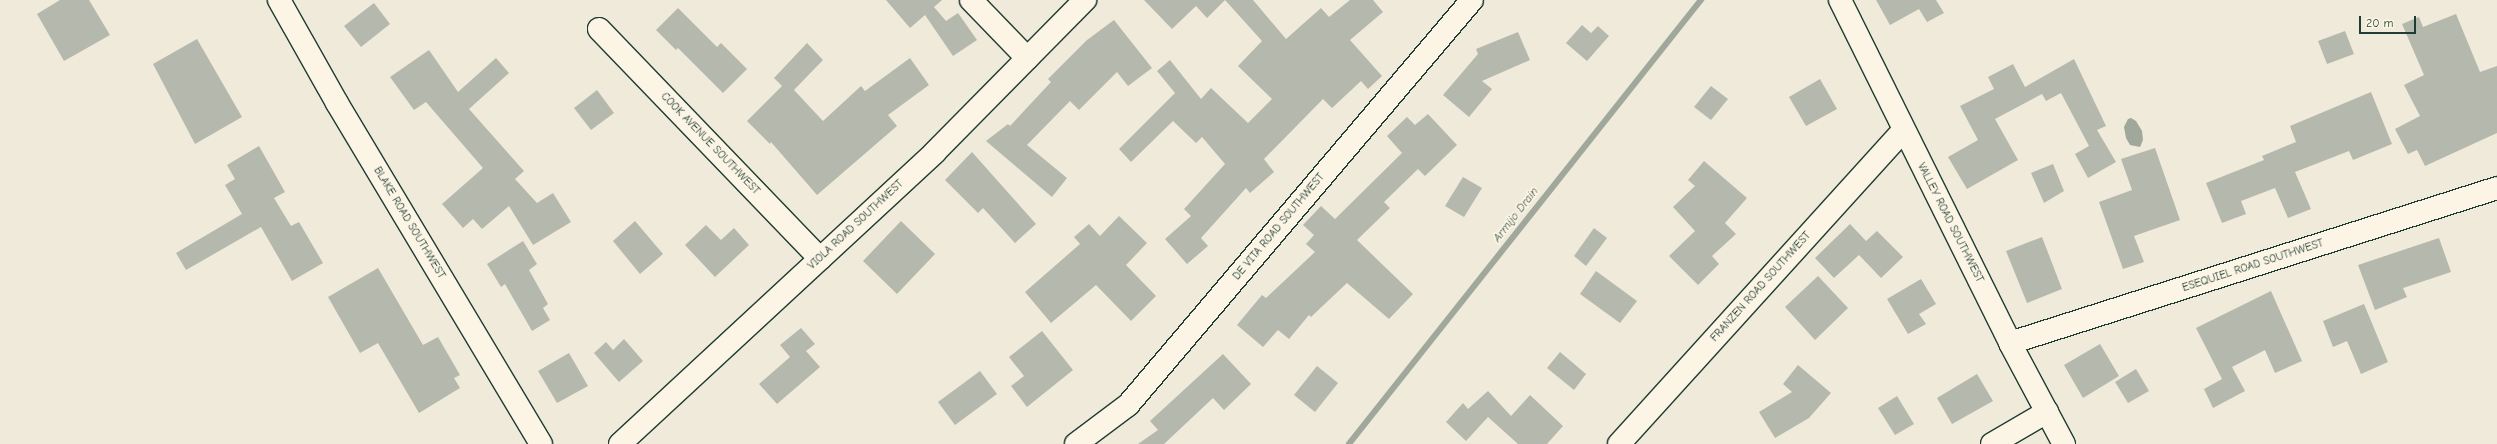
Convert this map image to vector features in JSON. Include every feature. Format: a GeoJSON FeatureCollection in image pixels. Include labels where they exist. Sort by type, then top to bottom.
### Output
{"type":"FeatureCollection","features":[{"type":"Feature","properties":{"kind":"street","name":"BLAKE ROAD SOUTHWEST"},"geometry":{"type":"LineString","coordinates":[[279,0],[337,103],[541,444]]}},
{"type":"Feature","properties":{"kind":"street"},"geometry":{"type":"LineString","coordinates":[[971,0],[1027,58]]}},
{"type":"Feature","properties":{"kind":"street","name":"VIOLA ROAD SOUTHWEST"},"geometry":{"type":"LineString","coordinates":[[620,444],[935,152],[1085,0]]}},
{"type":"Feature","properties":{"kind":"street","name":"DE VITA ROAD SOUTHWEST"},"geometry":{"type":"LineString","coordinates":[[1076,444],[1128,405],[1472,0]]}},
{"type":"Feature","properties":{"kind":"street","name":"VALLEY ROAD SOUTHWEST"},"geometry":{"type":"LineString","coordinates":[[1840,0],[1903,131],[2010,343],[2064,444]]}},
{"type":"Feature","properties":{"kind":"street","name":"COOK AVENUE SOUTHWEST"},"geometry":{"type":"LineString","coordinates":[[599,29],[820,259]]}},
{"type":"Feature","properties":{"kind":"street","name":"FRANZEN ROAD SOUTHWEST"},"geometry":{"type":"LineString","coordinates":[[1619,444],[1903,131]]}},
{"type":"Feature","properties":{"kind":"street","name":"ESEQUIEL ROAD SOUTHWEST"},"geometry":{"type":"LineString","coordinates":[[2010,343],[2497,188]]}},
{"type":"Feature","properties":{"kind":"street"},"geometry":{"type":"LineString","coordinates":[[1992,444],[2047,412]]}},
{"type":"Feature","properties":{"kind":"shaded area"},"geometry":{"type":"Polygon","coordinates":[[[2131,118],[2136,121],[2142,131],[2143,140],[2140,147],[2130,145],[2126,138],[2124,127],[2128,119],[2131,118]]]}},
{"type":"Feature","properties":{"kind":"building"},"geometry":{"type":"Polygon","coordinates":[[[60,0],[89,0],[110,35],[64,61],[37,14],[60,0]]]}},
{"type":"Feature","properties":{"kind":"building"},"geometry":{"type":"Polygon","coordinates":[[[886,0],[942,0],[934,7],[946,21],[958,13],[977,40],[953,56],[925,15],[910,28],[886,0]]]}},
{"type":"Feature","properties":{"kind":"building"},"geometry":{"type":"Polygon","coordinates":[[[1144,0],[1225,0],[1207,18],[1196,6],[1172,29],[1144,0]]]}},
{"type":"Feature","properties":{"kind":"building"},"geometry":{"type":"Polygon","coordinates":[[[1225,0],[1253,0],[1286,39],[1321,8],[1329,17],[1350,0],[1373,0],[1383,12],[1350,40],[1382,76],[1368,89],[1361,81],[1332,108],[1323,99],[1264,159],[1274,172],[1250,193],[1246,188],[1201,238],[1208,246],[1187,264],[1165,239],[1191,216],[1184,209],[1225,164],[1202,137],[1196,143],[1173,121],[1131,162],[1119,149],[1175,93],[1157,71],[1170,60],[1201,99],[1211,88],[1248,123],[1272,99],[1238,66],[1262,41],[1225,0]]]}},
{"type":"Feature","properties":{"kind":"building"},"geometry":{"type":"Polygon","coordinates":[[[1876,0],[1936,0],[1944,13],[1927,22],[1919,9],[1890,25],[1876,0]]]}},
{"type":"Feature","properties":{"kind":"building"},"geometry":{"type":"Polygon","coordinates":[[[374,3],[390,24],[361,47],[344,26],[374,3]]]}},
{"type":"Feature","properties":{"kind":"building"},"geometry":{"type":"Polygon","coordinates":[[[678,8],[717,47],[721,43],[747,69],[723,93],[678,48],[676,50],[656,30],[678,8]]]}},
{"type":"Feature","properties":{"kind":"building"},"geometry":{"type":"Polygon","coordinates":[[[2456,14],[2480,72],[2497,66],[2497,133],[2425,166],[2417,150],[2408,154],[2395,129],[2420,116],[2404,85],[2424,75],[2402,24],[2419,17],[2423,27],[2456,14]]]}},
{"type":"Feature","properties":{"kind":"building"},"geometry":{"type":"Polygon","coordinates":[[[1114,20],[1152,68],[1128,86],[1117,72],[1079,110],[1070,101],[1027,145],[1067,178],[1052,197],[986,141],[1008,124],[1010,126],[1051,82],[1048,79],[1087,40],[1114,20]]]}},
{"type":"Feature","properties":{"kind":"building"},"geometry":{"type":"Polygon","coordinates":[[[1582,25],[1591,33],[1598,26],[1609,36],[1587,61],[1566,43],[1582,25]]]}},
{"type":"Feature","properties":{"kind":"building"},"geometry":{"type":"Polygon","coordinates":[[[2345,31],[2354,54],[2327,64],[2318,41],[2345,31]]]}},
{"type":"Feature","properties":{"kind":"building"},"geometry":{"type":"Polygon","coordinates":[[[1518,32],[1530,60],[1482,81],[1492,89],[1469,117],[1443,95],[1478,54],[1476,49],[1518,32]]]}},
{"type":"Feature","properties":{"kind":"building"},"geometry":{"type":"Polygon","coordinates":[[[197,39],[242,117],[195,144],[153,64],[197,39]]]}},
{"type":"Feature","properties":{"kind":"building"},"geometry":{"type":"Polygon","coordinates":[[[807,43],[823,60],[794,90],[823,121],[861,86],[865,91],[910,58],[929,85],[888,115],[897,126],[817,195],[771,142],[770,144],[747,121],[782,86],[774,78],[807,43]]]}},
{"type":"Feature","properties":{"kind":"building"},"geometry":{"type":"Polygon","coordinates":[[[429,50],[458,92],[496,58],[509,73],[469,109],[524,171],[515,179],[537,203],[553,193],[571,222],[533,245],[509,206],[482,229],[473,219],[463,228],[442,204],[483,168],[426,102],[414,110],[390,77],[429,50]]]}},
{"type":"Feature","properties":{"kind":"building"},"geometry":{"type":"Polygon","coordinates":[[[2074,59],[2106,126],[2097,130],[2116,162],[2088,178],[2075,154],[2089,146],[2061,93],[2046,101],[2042,94],[1995,119],[2018,160],[1967,189],[1948,157],[1978,140],[1960,106],[1994,89],[1988,77],[2013,64],[2025,87],[2074,59]]]}},
{"type":"Feature","properties":{"kind":"building"},"geometry":{"type":"Polygon","coordinates":[[[1820,79],[1837,109],[1806,126],[1789,97],[1820,79]]]}},
{"type":"Feature","properties":{"kind":"building"},"geometry":{"type":"Polygon","coordinates":[[[1711,86],[1728,99],[1711,120],[1694,107],[1711,86]]]}},
{"type":"Feature","properties":{"kind":"building"},"geometry":{"type":"Polygon","coordinates":[[[597,90],[614,113],[591,130],[574,108],[597,90]]]}},
{"type":"Feature","properties":{"kind":"building"},"geometry":{"type":"Polygon","coordinates":[[[2371,92],[2392,144],[2353,160],[2349,151],[2295,172],[2311,209],[2288,218],[2275,188],[2241,201],[2246,214],[2222,223],[2206,183],[2264,160],[2262,156],[2296,142],[2290,126],[2371,92]]]}},
{"type":"Feature","properties":{"kind":"building"},"geometry":{"type":"Polygon","coordinates":[[[1428,114],[1457,145],[1425,176],[1418,169],[1384,202],[1390,208],[1357,240],[1413,294],[1389,319],[1347,283],[1311,317],[1309,315],[1289,339],[1278,330],[1263,347],[1237,325],[1262,295],[1266,298],[1315,252],[1306,244],[1314,235],[1303,225],[1321,206],[1335,219],[1402,153],[1387,136],[1407,117],[1415,125],[1428,114]]]}},
{"type":"Feature","properties":{"kind":"building"},"geometry":{"type":"Polygon","coordinates":[[[259,146],[285,192],[274,198],[291,226],[299,222],[323,263],[292,281],[261,227],[186,270],[176,253],[242,214],[225,185],[235,179],[227,165],[259,146]]]}},
{"type":"Feature","properties":{"kind":"building"},"geometry":{"type":"Polygon","coordinates":[[[2155,148],[2180,220],[2134,236],[2144,262],[2123,269],[2099,202],[2132,190],[2121,159],[2155,148]]]}},
{"type":"Feature","properties":{"kind":"building"},"geometry":{"type":"Polygon","coordinates":[[[972,152],[1036,224],[1015,243],[983,208],[978,213],[945,180],[972,152]]]}},
{"type":"Feature","properties":{"kind":"building"},"geometry":{"type":"Polygon","coordinates":[[[1704,161],[1747,198],[1725,223],[1736,234],[1712,256],[1719,264],[1698,285],[1669,256],[1695,231],[1673,207],[1695,186],[1688,180],[1704,161]]]}},
{"type":"Feature","properties":{"kind":"building"},"geometry":{"type":"Polygon","coordinates":[[[2053,164],[2064,191],[2044,203],[2031,173],[2053,164]]]}},
{"type":"Feature","properties":{"kind":"building"},"geometry":{"type":"Polygon","coordinates":[[[1463,177],[1482,188],[1464,217],[1445,206],[1463,177]]]}},
{"type":"Feature","properties":{"kind":"building"},"geometry":{"type":"Polygon","coordinates":[[[1119,216],[1147,243],[1126,265],[1156,296],[1131,321],[1096,285],[1051,323],[1025,292],[1080,244],[1074,237],[1089,224],[1100,236],[1119,216]]]}},
{"type":"Feature","properties":{"kind":"building"},"geometry":{"type":"Polygon","coordinates":[[[635,221],[663,254],[640,274],[613,241],[635,221]]]}},
{"type":"Feature","properties":{"kind":"building"},"geometry":{"type":"Polygon","coordinates":[[[901,221],[935,254],[897,294],[863,261],[901,221]]]}},
{"type":"Feature","properties":{"kind":"building"},"geometry":{"type":"Polygon","coordinates":[[[1850,224],[1866,241],[1877,231],[1903,257],[1881,278],[1859,255],[1834,278],[1815,258],[1850,224]]]}},
{"type":"Feature","properties":{"kind":"building"},"geometry":{"type":"Polygon","coordinates":[[[706,225],[721,240],[734,228],[749,245],[715,277],[685,245],[706,225]]]}},
{"type":"Feature","properties":{"kind":"building"},"geometry":{"type":"Polygon","coordinates":[[[1594,228],[1607,238],[1586,266],[1574,256],[1594,228]]]}},
{"type":"Feature","properties":{"kind":"building"},"geometry":{"type":"Polygon","coordinates":[[[2042,237],[2062,289],[2027,303],[2006,251],[2042,237]]]}},
{"type":"Feature","properties":{"kind":"building"},"geometry":{"type":"Polygon","coordinates":[[[2439,238],[2451,272],[2403,288],[2407,297],[2375,310],[2358,265],[2439,238]]]}},
{"type":"Feature","properties":{"kind":"building"},"geometry":{"type":"Polygon","coordinates":[[[523,241],[537,264],[529,270],[548,304],[543,308],[550,320],[532,331],[505,284],[501,287],[487,264],[523,241]]]}},
{"type":"Feature","properties":{"kind":"building"},"geometry":{"type":"Polygon","coordinates":[[[378,268],[423,345],[438,337],[460,375],[454,378],[460,388],[419,413],[378,343],[360,353],[328,297],[378,268]]]}},
{"type":"Feature","properties":{"kind":"building"},"geometry":{"type":"Polygon","coordinates":[[[1596,271],[1637,301],[1620,323],[1580,294],[1596,271]]]}},
{"type":"Feature","properties":{"kind":"building"},"geometry":{"type":"Polygon","coordinates":[[[1818,276],[1848,308],[1815,340],[1785,307],[1818,276]]]}},
{"type":"Feature","properties":{"kind":"building"},"geometry":{"type":"Polygon","coordinates":[[[1921,279],[1936,304],[1919,314],[1926,324],[1908,334],[1887,299],[1921,279]]]}},
{"type":"Feature","properties":{"kind":"building"},"geometry":{"type":"Polygon","coordinates":[[[2271,291],[2302,361],[2275,373],[2265,350],[2232,367],[2245,391],[2213,408],[2204,389],[2222,379],[2196,328],[2271,291]]]}},
{"type":"Feature","properties":{"kind":"building"},"geometry":{"type":"Polygon","coordinates":[[[2364,304],[2388,362],[2361,374],[2347,341],[2333,347],[2323,321],[2364,304]]]}},
{"type":"Feature","properties":{"kind":"building"},"geometry":{"type":"Polygon","coordinates":[[[801,328],[815,344],[806,351],[820,367],[777,404],[759,384],[790,357],[780,345],[801,328]]]}},
{"type":"Feature","properties":{"kind":"building"},"geometry":{"type":"Polygon","coordinates":[[[1042,331],[1073,370],[1027,407],[1011,386],[1024,376],[1009,357],[1042,331]]]}},
{"type":"Feature","properties":{"kind":"building"},"geometry":{"type":"Polygon","coordinates":[[[624,339],[643,361],[619,382],[594,353],[606,342],[613,350],[624,339]]]}},
{"type":"Feature","properties":{"kind":"building"},"geometry":{"type":"Polygon","coordinates":[[[2100,344],[2119,376],[2083,398],[2064,365],[2100,344]]]}},
{"type":"Feature","properties":{"kind":"building"},"geometry":{"type":"Polygon","coordinates":[[[1560,352],[1586,374],[1574,390],[1547,368],[1560,352]]]}},
{"type":"Feature","properties":{"kind":"building"},"geometry":{"type":"Polygon","coordinates":[[[569,353],[588,386],[557,403],[538,371],[569,353]]]}},
{"type":"Feature","properties":{"kind":"building"},"geometry":{"type":"Polygon","coordinates":[[[1223,354],[1251,384],[1224,410],[1213,398],[1164,444],[1138,444],[1158,430],[1150,421],[1223,354]]]}},
{"type":"Feature","properties":{"kind":"building"},"geometry":{"type":"Polygon","coordinates":[[[1798,365],[1831,393],[1809,418],[1775,438],[1759,412],[1792,392],[1783,384],[1798,365]]]}},
{"type":"Feature","properties":{"kind":"building"},"geometry":{"type":"Polygon","coordinates":[[[1317,366],[1338,383],[1315,412],[1294,395],[1317,366]]]}},
{"type":"Feature","properties":{"kind":"building"},"geometry":{"type":"Polygon","coordinates":[[[2136,369],[2149,391],[2128,403],[2115,382],[2136,369]]]}},
{"type":"Feature","properties":{"kind":"building"},"geometry":{"type":"Polygon","coordinates":[[[980,371],[997,394],[955,425],[938,402],[980,371]]]}},
{"type":"Feature","properties":{"kind":"building"},"geometry":{"type":"Polygon","coordinates":[[[1977,374],[1993,401],[1952,424],[1937,398],[1977,374]]]}},
{"type":"Feature","properties":{"kind":"building"},"geometry":{"type":"Polygon","coordinates":[[[1488,391],[1511,416],[1530,395],[1563,426],[1547,444],[1518,444],[1488,417],[1466,441],[1446,422],[1463,403],[1468,409],[1488,391]]]}},
{"type":"Feature","properties":{"kind":"building"},"geometry":{"type":"Polygon","coordinates":[[[1897,396],[1914,424],[1895,435],[1878,408],[1897,396]]]}},
{"type":"Feature","properties":{"kind":"waterway","name":"Armijo Drain"},"geometry":{"type":"LineString","coordinates":[[1349,444],[1701,0]]}}]}
